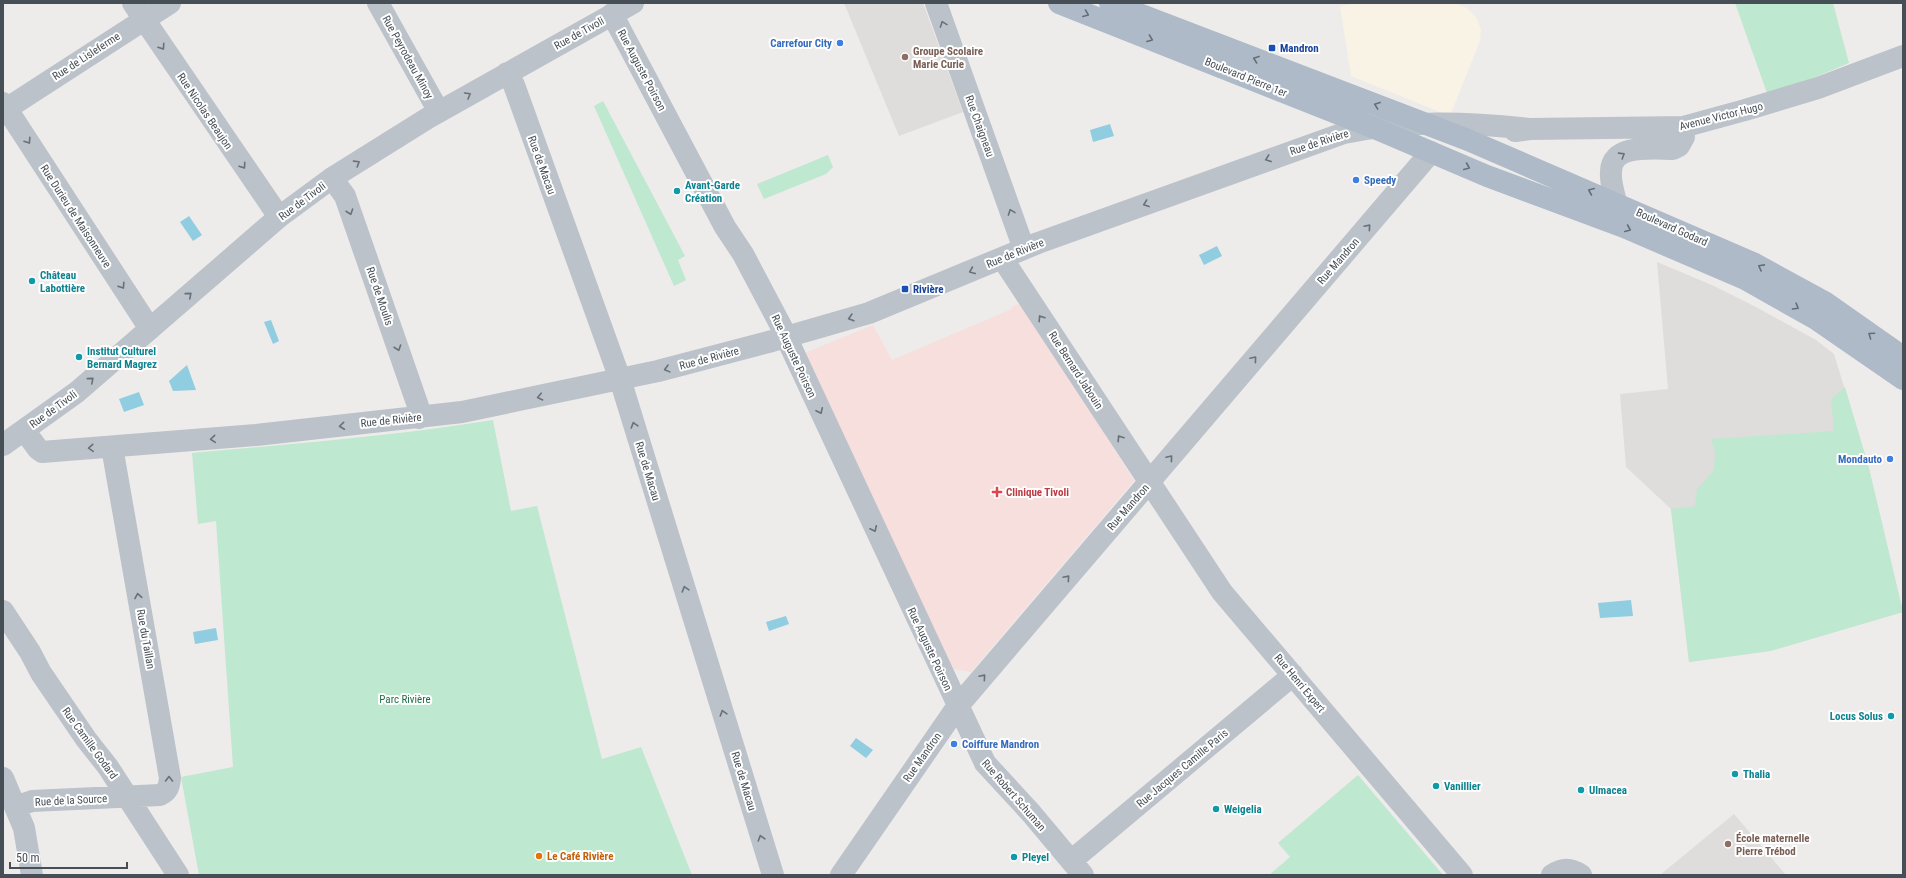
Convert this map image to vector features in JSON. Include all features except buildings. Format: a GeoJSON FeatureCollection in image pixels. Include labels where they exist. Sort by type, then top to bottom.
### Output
{"type":"FeatureCollection","features":[{"type":"Feature","properties":{"kind":"main road","name":"Boulevard Pierre 1er"},"geometry":{"type":"LineString","coordinates":[[1059,3],[1315,104],[1431,152]]}},
{"type":"Feature","properties":{"kind":"main road","name":"Boulevard Pierre 1er"},"geometry":{"type":"LineString","coordinates":[[1110,3],[1427,123]]}},
{"type":"Feature","properties":{"kind":"main road","name":"Boulevard Godard"},"geometry":{"type":"LineString","coordinates":[[1427,123],[1616,202],[1753,263],[1826,303],[1903,357]]}},
{"type":"Feature","properties":{"kind":"main road","name":"Boulevard Godard"},"geometry":{"type":"LineString","coordinates":[[1431,152],[1487,176],[1624,227],[1745,279],[1816,318],[1903,379]]}},
{"type":"Feature","properties":{"kind":"street","name":"Rue de Lisleferme"},"geometry":{"type":"LineString","coordinates":[[4,108],[139,11],[170,3]]}},
{"type":"Feature","properties":{"kind":"street","name":"Rue Peyrodeau Minoy"},"geometry":{"type":"LineString","coordinates":[[378,3],[439,112]]}},
{"type":"Feature","properties":{"kind":"street","name":"Rue de Tivoli"},"geometry":{"type":"LineString","coordinates":[[3,445],[77,392],[279,217],[332,178],[439,112],[633,3]]}},
{"type":"Feature","properties":{"kind":"street","name":"Rue Chaigneau"},"geometry":{"type":"LineString","coordinates":[[936,3],[1024,249]]}},
{"type":"Feature","properties":{"kind":"street","name":"Rue Nicolas Beaujon"},"geometry":{"type":"LineString","coordinates":[[139,11],[279,217]]}},
{"type":"Feature","properties":{"kind":"street","name":"Rue Auguste Poirson"},"geometry":{"type":"LineString","coordinates":[[612,14],[725,227],[743,254],[786,337],[957,707]]}},
{"type":"Feature","properties":{"kind":"street","name":"Avenue Victor Hugo"},"geometry":{"type":"LineString","coordinates":[[1431,152],[1489,134],[1530,129],[1683,127],[1818,88],[1903,56]]}},
{"type":"Feature","properties":{"kind":"street","name":"Rue de Macau"},"geometry":{"type":"LineString","coordinates":[[507,73],[514,85],[620,379],[773,875]]}},
{"type":"Feature","properties":{"kind":"street"},"geometry":{"type":"LineString","coordinates":[[1315,104],[1323,113],[1328,126],[1318,141]]}},
{"type":"Feature","properties":{"kind":"street","name":"Rue Durieu de Maisonneuve"},"geometry":{"type":"LineString","coordinates":[[4,108],[150,329]]}},
{"type":"Feature","properties":{"kind":"street","name":"Rue de Rivière"},"geometry":{"type":"LineString","coordinates":[[24,430],[42,452],[256,435],[462,412],[620,379],[786,337],[869,313],[1024,249],[1318,141],[1372,127],[1427,123]]}},
{"type":"Feature","properties":{"kind":"street"},"geometry":{"type":"LineString","coordinates":[[1427,123],[1431,152]]}},
{"type":"Feature","properties":{"kind":"street","name":"Avenue Victor Hugo"},"geometry":{"type":"LineString","coordinates":[[1427,123],[1477,123],[1530,129]]}},
{"type":"Feature","properties":{"kind":"street"},"geometry":{"type":"LineString","coordinates":[[1616,202],[1610,171],[1613,162],[1619,154],[1630,150],[1673,149],[1679,146],[1684,137],[1683,127]]}},
{"type":"Feature","properties":{"kind":"street","name":"Rue Mandron"},"geometry":{"type":"LineString","coordinates":[[841,875],[957,707],[1431,152]]}},
{"type":"Feature","properties":{"kind":"street","name":"Rue de Moulis"},"geometry":{"type":"LineString","coordinates":[[332,178],[345,196],[418,406],[419,418]]}},
{"type":"Feature","properties":{"kind":"street","name":"Rue Bernard Jabouin"},"geometry":{"type":"LineString","coordinates":[[1002,258],[1150,482]]}},
{"type":"Feature","properties":{"kind":"street","name":"Rue du Taillan"},"geometry":{"type":"LineString","coordinates":[[112,447],[170,778],[169,787],[166,792],[160,795],[128,797]]}},
{"type":"Feature","properties":{"kind":"street","name":"Rue Henri Expert"},"geometry":{"type":"LineString","coordinates":[[1150,482],[1222,592],[1462,875]]}},
{"type":"Feature","properties":{"kind":"street","name":"Rue Camille Godard"},"geometry":{"type":"LineString","coordinates":[[3,611],[30,652],[41,673],[128,797],[178,875]]}},
{"type":"Feature","properties":{"kind":"street","name":"Rue Jacques Camille Paris"},"geometry":{"type":"LineString","coordinates":[[1077,868],[1292,675]]}},
{"type":"Feature","properties":{"kind":"street","name":"Rue Robert Schuman"},"geometry":{"type":"LineString","coordinates":[[957,707],[985,763],[1077,868]]}},
{"type":"Feature","properties":{"kind":"street"},"geometry":{"type":"LineString","coordinates":[[3,778],[24,828],[32,875]]}},
{"type":"Feature","properties":{"kind":"street","name":"Rue de la Source"},"geometry":{"type":"LineString","coordinates":[[15,807],[32,801],[128,797]]}},
{"type":"Feature","properties":{"kind":"street"},"geometry":{"type":"LineString","coordinates":[[1552,875],[1561,870],[1572,870],[1581,875]]}},
{"type":"Feature","properties":{"kind":"shaded area","name":"Groupe Scolaire Marie Curie"},"geometry":{"type":"Polygon","coordinates":[[[844,3],[923,3],[963,112],[899,136],[844,3]]]}},
{"type":"Feature","properties":{"kind":"shaded area"},"geometry":{"type":"Polygon","coordinates":[[[1358,3],[1454,3],[1467,8],[1476,17],[1481,29],[1480,41],[1450,116],[1351,76],[1340,6],[1358,3]]]}},
{"type":"Feature","properties":{"kind":"shaded area"},"geometry":{"type":"Polygon","coordinates":[[[1657,262],[1714,286],[1756,307],[1816,340],[1834,354],[1867,461],[1903,612],[1770,651],[1689,662],[1671,509],[1626,467],[1620,394],[1668,389],[1657,262]]]}},
{"type":"Feature","properties":{"kind":"shaded area","name":"Clinique Tivoli"},"geometry":{"type":"Polygon","coordinates":[[[1023,302],[1134,481],[971,672],[952,669],[805,353],[873,325],[892,360],[1012,309],[1011,307],[1023,302]]]}},
{"type":"Feature","properties":{"kind":"shaded area","name":"École maternelle Pierre Trébod"},"geometry":{"type":"Polygon","coordinates":[[[1734,814],[1786,875],[1660,875],[1734,814]]]}},
{"type":"Feature","properties":{"kind":"green space"},"geometry":{"type":"Polygon","coordinates":[[[1735,3],[1833,3],[1849,63],[1806,81],[1767,93],[1735,3]]]}},
{"type":"Feature","properties":{"kind":"green space"},"geometry":{"type":"Polygon","coordinates":[[[603,101],[685,256],[678,260],[686,280],[674,286],[594,106],[603,101]]]}},
{"type":"Feature","properties":{"kind":"green space"},"geometry":{"type":"Polygon","coordinates":[[[828,155],[833,167],[826,174],[764,199],[757,184],[828,155]]]}},
{"type":"Feature","properties":{"kind":"green space"},"geometry":{"type":"Polygon","coordinates":[[[1845,387],[1869,468],[1903,612],[1770,651],[1689,662],[1671,509],[1695,506],[1697,489],[1714,470],[1715,452],[1711,439],[1834,431],[1831,399],[1845,387]]]}},
{"type":"Feature","properties":{"kind":"green space","name":"Parc Rivière"},"geometry":{"type":"Polygon","coordinates":[[[493,420],[511,511],[537,506],[602,759],[641,747],[692,875],[199,875],[181,777],[233,767],[216,521],[198,524],[192,453],[380,435],[493,420]]]}},
{"type":"Feature","properties":{"kind":"green space"},"geometry":{"type":"Polygon","coordinates":[[[1358,775],[1443,875],[1269,875],[1290,857],[1278,843],[1358,775]]]}},
{"type":"Feature","properties":{"kind":"water"},"geometry":{"type":"Polygon","coordinates":[[[1110,124],[1114,136],[1093,142],[1090,130],[1110,124]]]}},
{"type":"Feature","properties":{"kind":"water"},"geometry":{"type":"Polygon","coordinates":[[[189,216],[202,235],[193,241],[180,222],[189,216]]]}},
{"type":"Feature","properties":{"kind":"water"},"geometry":{"type":"Polygon","coordinates":[[[1217,246],[1222,256],[1204,265],[1199,255],[1217,246]]]}},
{"type":"Feature","properties":{"kind":"water"},"geometry":{"type":"Polygon","coordinates":[[[271,320],[279,341],[273,344],[264,322],[271,320]]]}},
{"type":"Feature","properties":{"kind":"water"},"geometry":{"type":"Polygon","coordinates":[[[187,365],[196,390],[173,391],[169,381],[187,365]]]}},
{"type":"Feature","properties":{"kind":"water"},"geometry":{"type":"Polygon","coordinates":[[[139,392],[144,405],[124,412],[119,399],[139,392]]]}},
{"type":"Feature","properties":{"kind":"water"},"geometry":{"type":"Polygon","coordinates":[[[1631,600],[1633,616],[1600,618],[1598,603],[1631,600]]]}},
{"type":"Feature","properties":{"kind":"water"},"geometry":{"type":"Polygon","coordinates":[[[786,616],[789,624],[769,631],[766,622],[786,616]]]}},
{"type":"Feature","properties":{"kind":"water"},"geometry":{"type":"Polygon","coordinates":[[[216,628],[218,640],[195,644],[193,632],[216,628]]]}},
{"type":"Feature","properties":{"kind":"water"},"geometry":{"type":"Polygon","coordinates":[[[856,738],[873,750],[866,758],[850,746],[856,738]]]}},
{"type":"Feature","properties":{"kind":"place","name":"Carrefour City"},"geometry":{"type":"Point","coordinates":[840,43]}},
{"type":"Feature","properties":{"kind":"place","name":"Mandron"},"geometry":{"type":"Point","coordinates":[1272,48]}},
{"type":"Feature","properties":{"kind":"place","name":"Groupe Scolaire Marie Curie"},"geometry":{"type":"Point","coordinates":[905,57]}},
{"type":"Feature","properties":{"kind":"place","name":"Speedy"},"geometry":{"type":"Point","coordinates":[1356,180]}},
{"type":"Feature","properties":{"kind":"place","name":"Avant-Garde Création"},"geometry":{"type":"Point","coordinates":[677,191]}},
{"type":"Feature","properties":{"kind":"place","name":"Château Labottière"},"geometry":{"type":"Point","coordinates":[32,281]}},
{"type":"Feature","properties":{"kind":"place","name":"Rivière"},"geometry":{"type":"Point","coordinates":[905,289]}},
{"type":"Feature","properties":{"kind":"place","name":"Institut Culturel Bernard Magrez"},"geometry":{"type":"Point","coordinates":[79,357]}},
{"type":"Feature","properties":{"kind":"place","name":"Mondauto"},"geometry":{"type":"Point","coordinates":[1890,459]}},
{"type":"Feature","properties":{"kind":"place","name":"Clinique Tivoli"},"geometry":{"type":"Point","coordinates":[997,492]}},
{"type":"Feature","properties":{"kind":"place","name":"Locus Solus"},"geometry":{"type":"Point","coordinates":[1891,716]}},
{"type":"Feature","properties":{"kind":"place","name":"Coiffure Mandron"},"geometry":{"type":"Point","coordinates":[954,744]}},
{"type":"Feature","properties":{"kind":"place","name":"Thalia"},"geometry":{"type":"Point","coordinates":[1735,774]}},
{"type":"Feature","properties":{"kind":"place","name":"Vanillier"},"geometry":{"type":"Point","coordinates":[1436,786]}},
{"type":"Feature","properties":{"kind":"place","name":"Ulmacea"},"geometry":{"type":"Point","coordinates":[1581,790]}},
{"type":"Feature","properties":{"kind":"place","name":"Weigelia"},"geometry":{"type":"Point","coordinates":[1216,809]}},
{"type":"Feature","properties":{"kind":"place","name":"École maternelle Pierre Trébod"},"geometry":{"type":"Point","coordinates":[1728,844]}},
{"type":"Feature","properties":{"kind":"place","name":"Le Café Rivière"},"geometry":{"type":"Point","coordinates":[539,856]}},
{"type":"Feature","properties":{"kind":"place","name":"Pleyel"},"geometry":{"type":"Point","coordinates":[1014,857]}}]}
